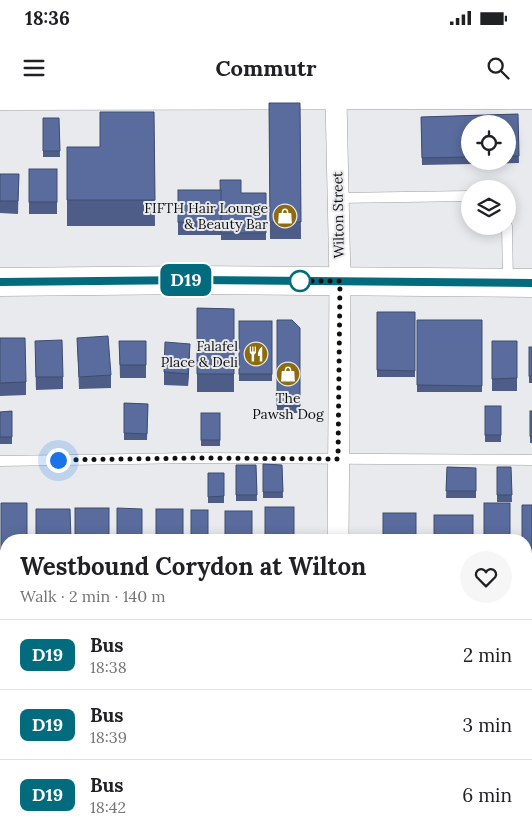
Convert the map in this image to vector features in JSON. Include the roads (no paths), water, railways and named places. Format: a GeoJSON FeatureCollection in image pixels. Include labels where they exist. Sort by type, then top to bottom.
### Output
{"type":"FeatureCollection","features":[{"type":"Feature","properties":{"kind":"main road"},"geometry":{"type":"LineString","coordinates":[[0,282],[340,281],[520,283]]}},
{"type":"Feature","properties":{"kind":"street","name":"Wilton Street"},"geometry":{"type":"LineString","coordinates":[[336,102],[340,281],[338,534]]}},
{"type":"Feature","properties":{"kind":"lane"},"geometry":{"type":"LineString","coordinates":[[0,105],[336,102],[532,104]]}},
{"type":"Feature","properties":{"kind":"lane"},"geometry":{"type":"LineString","coordinates":[[338,198],[461,196]]}},
{"type":"Feature","properties":{"kind":"lane"},"geometry":{"type":"LineString","coordinates":[[509,235],[520,283]]}},
{"type":"Feature","properties":{"kind":"lane"},"geometry":{"type":"LineString","coordinates":[[0,461],[194,458],[532,460]]}},
{"type":"Feature","properties":{"kind":"place","name":"FIFTH Hair Lounge & Beauty Bar"},"geometry":{"type":"Point","coordinates":[285,216]}},
{"type":"Feature","properties":{"kind":"place","name":"Falafel Place & Deli"},"geometry":{"type":"Point","coordinates":[256,354]}},
{"type":"Feature","properties":{"kind":"place","name":"The Pawsh Dog"},"geometry":{"type":"Point","coordinates":[288,374]}}]}
